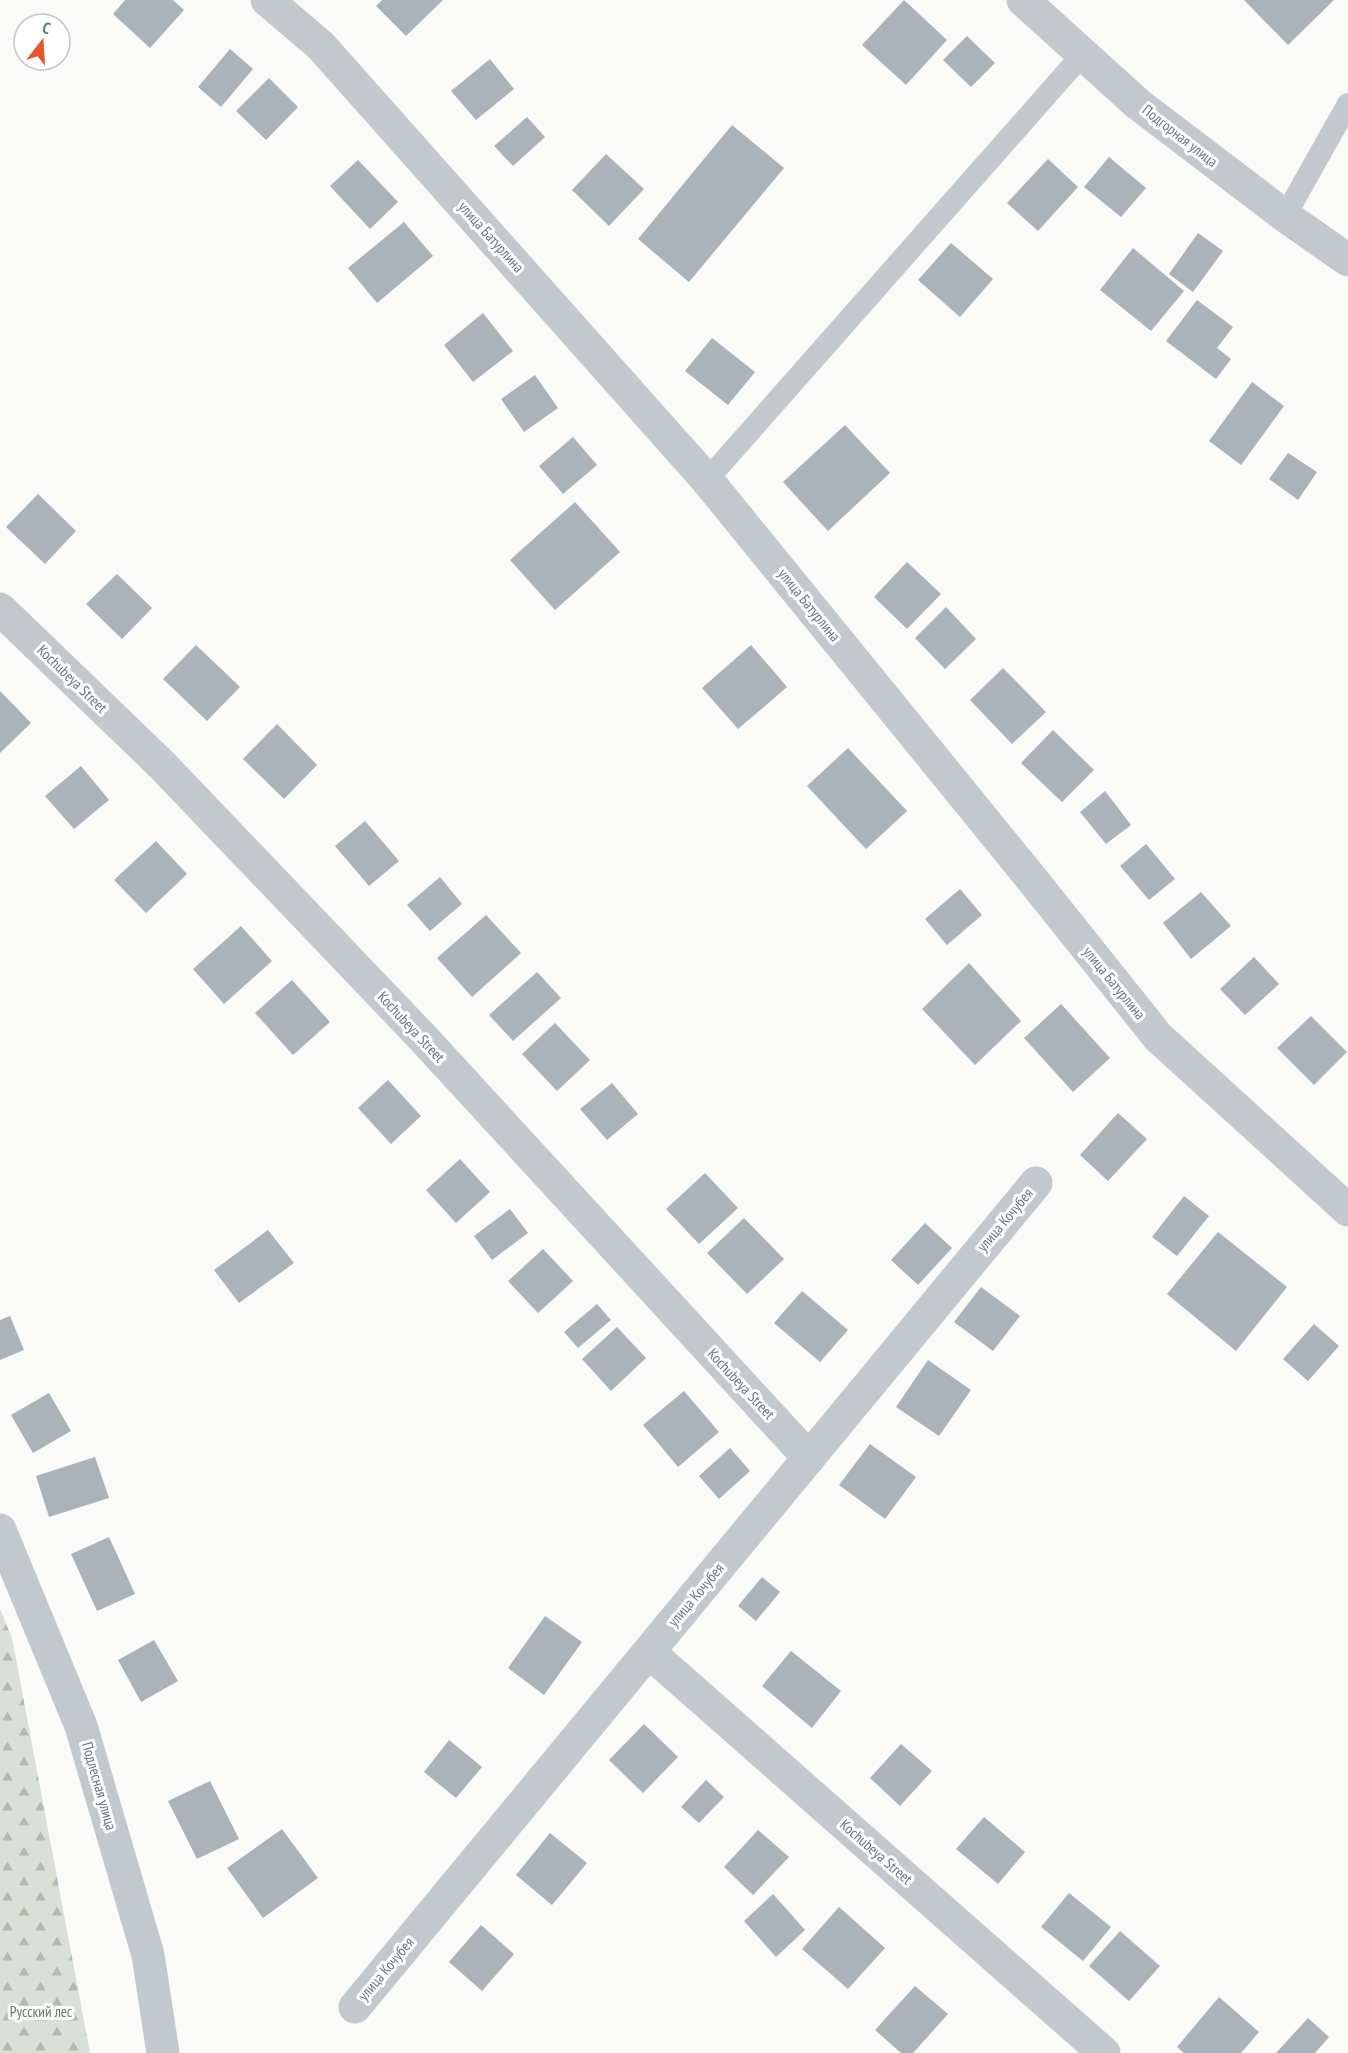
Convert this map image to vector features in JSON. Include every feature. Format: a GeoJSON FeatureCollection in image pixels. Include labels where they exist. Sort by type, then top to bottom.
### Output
{"type":"FeatureCollection","features":[{"type":"Feature","properties":{"kind":"street","name":"улица Батурлина"},"geometry":{"type":"LineString","coordinates":[[267,0],[321,46],[707,480],[1158,1037],[1348,1210]]}},
{"type":"Feature","properties":{"kind":"street","name":"Подгорная улица"},"geometry":{"type":"LineString","coordinates":[[1023,0],[1138,104],[1285,216],[1348,260]]}},
{"type":"Feature","properties":{"kind":"street","name":"Kochubeya Street"},"geometry":{"type":"LineString","coordinates":[[0,609],[171,774],[414,1029],[809,1458]]}},
{"type":"Feature","properties":{"kind":"street","name":"улица Кочубея"},"geometry":{"type":"LineString","coordinates":[[355,2007],[1036,1183]]}},
{"type":"Feature","properties":{"kind":"street","name":"Подлесная улица"},"geometry":{"type":"LineString","coordinates":[[0,1530],[81,1726],[148,1954],[163,2053]]}},
{"type":"Feature","properties":{"kind":"street","name":"Kochubeya Street"},"geometry":{"type":"LineString","coordinates":[[649,1652],[1104,2053]]}},
{"type":"Feature","properties":{"kind":"lane"},"geometry":{"type":"LineString","coordinates":[[707,480],[1082,55]]}},
{"type":"Feature","properties":{"kind":"lane"},"geometry":{"type":"LineString","coordinates":[[1285,216],[1348,105]]}},
{"type":"Feature","properties":{"kind":"green space","name":"Русский лес"},"geometry":{"type":"Polygon","coordinates":[[[0,1609],[12,1638],[90,2053],[0,2053],[0,1609]]]}},
{"type":"Feature","properties":{"kind":"building"},"geometry":{"type":"Polygon","coordinates":[[[125,0],[173,0],[184,10],[150,48],[113,14],[125,0]]]}},
{"type":"Feature","properties":{"kind":"building"},"geometry":{"type":"Polygon","coordinates":[[[382,0],[443,0],[406,36],[376,6],[382,0]]]}},
{"type":"Feature","properties":{"kind":"building"},"geometry":{"type":"Polygon","coordinates":[[[904,0],[947,40],[906,85],[862,45],[904,0]]]}},
{"type":"Feature","properties":{"kind":"building"},"geometry":{"type":"Polygon","coordinates":[[[1244,0],[1334,0],[1288,45],[1244,0]]]}},
{"type":"Feature","properties":{"kind":"building"},"geometry":{"type":"Polygon","coordinates":[[[967,36],[995,63],[971,87],[943,60],[967,36]]]}},
{"type":"Feature","properties":{"kind":"building"},"geometry":{"type":"Polygon","coordinates":[[[230,49],[253,69],[221,107],[198,87],[230,49]]]}},
{"type":"Feature","properties":{"kind":"building"},"geometry":{"type":"Polygon","coordinates":[[[490,59],[514,89],[476,120],[451,91],[490,59]]]}},
{"type":"Feature","properties":{"kind":"building"},"geometry":{"type":"Polygon","coordinates":[[[269,78],[298,107],[266,140],[236,111],[269,78]]]}},
{"type":"Feature","properties":{"kind":"building"},"geometry":{"type":"Polygon","coordinates":[[[527,117],[545,137],[513,166],[494,146],[527,117]]]}},
{"type":"Feature","properties":{"kind":"building"},"geometry":{"type":"Polygon","coordinates":[[[732,125],[784,168],[689,282],[638,239],[732,125]]]}},
{"type":"Feature","properties":{"kind":"building"},"geometry":{"type":"Polygon","coordinates":[[[606,154],[644,189],[609,226],[572,190],[606,154]]]}},
{"type":"Feature","properties":{"kind":"building"},"geometry":{"type":"Polygon","coordinates":[[[1109,157],[1146,188],[1121,217],[1084,187],[1109,157]]]}},
{"type":"Feature","properties":{"kind":"building"},"geometry":{"type":"Polygon","coordinates":[[[1048,159],[1078,187],[1038,231],[1007,203],[1048,159]]]}},
{"type":"Feature","properties":{"kind":"building"},"geometry":{"type":"Polygon","coordinates":[[[358,160],[398,202],[370,229],[330,186],[358,160]]]}},
{"type":"Feature","properties":{"kind":"building"},"geometry":{"type":"Polygon","coordinates":[[[404,222],[433,256],[377,303],[348,268],[404,222]]]}},
{"type":"Feature","properties":{"kind":"building"},"geometry":{"type":"Polygon","coordinates":[[[1198,233],[1223,251],[1193,292],[1169,274],[1198,233]]]}},
{"type":"Feature","properties":{"kind":"building"},"geometry":{"type":"Polygon","coordinates":[[[951,243],[993,279],[960,317],[918,280],[951,243]]]}},
{"type":"Feature","properties":{"kind":"building"},"geometry":{"type":"Polygon","coordinates":[[[1133,248],[1184,291],[1151,331],[1100,290],[1133,248]]]}},
{"type":"Feature","properties":{"kind":"building"},"geometry":{"type":"Polygon","coordinates":[[[1197,300],[1233,327],[1217,348],[1231,359],[1216,379],[1166,341],[1197,300]]]}},
{"type":"Feature","properties":{"kind":"building"},"geometry":{"type":"Polygon","coordinates":[[[483,313],[513,351],[473,382],[444,345],[483,313]]]}},
{"type":"Feature","properties":{"kind":"building"},"geometry":{"type":"Polygon","coordinates":[[[712,338],[755,372],[728,405],[685,371],[712,338]]]}},
{"type":"Feature","properties":{"kind":"building"},"geometry":{"type":"Polygon","coordinates":[[[535,375],[558,408],[524,432],[501,399],[535,375]]]}},
{"type":"Feature","properties":{"kind":"building"},"geometry":{"type":"Polygon","coordinates":[[[1252,382],[1284,406],[1241,465],[1209,441],[1252,382]]]}},
{"type":"Feature","properties":{"kind":"building"},"geometry":{"type":"Polygon","coordinates":[[[845,425],[890,473],[828,531],[783,482],[845,425]]]}},
{"type":"Feature","properties":{"kind":"building"},"geometry":{"type":"Polygon","coordinates":[[[573,437],[597,465],[563,494],[539,466],[573,437]]]}},
{"type":"Feature","properties":{"kind":"building"},"geometry":{"type":"Polygon","coordinates":[[[1288,453],[1317,472],[1298,500],[1269,479],[1288,453]]]}},
{"type":"Feature","properties":{"kind":"building"},"geometry":{"type":"Polygon","coordinates":[[[38,494],[76,531],[45,564],[6,527],[38,494]]]}},
{"type":"Feature","properties":{"kind":"building"},"geometry":{"type":"Polygon","coordinates":[[[575,502],[620,552],[555,610],[510,560],[575,502]]]}},
{"type":"Feature","properties":{"kind":"building"},"geometry":{"type":"Polygon","coordinates":[[[907,562],[941,594],[907,629],[874,597],[907,562]]]}},
{"type":"Feature","properties":{"kind":"building"},"geometry":{"type":"Polygon","coordinates":[[[117,574],[152,608],[122,639],[86,604],[117,574]]]}},
{"type":"Feature","properties":{"kind":"building"},"geometry":{"type":"Polygon","coordinates":[[[946,607],[976,639],[945,669],[915,638],[946,607]]]}},
{"type":"Feature","properties":{"kind":"building"},"geometry":{"type":"Polygon","coordinates":[[[196,645],[240,687],[207,721],[163,679],[196,645]]]}},
{"type":"Feature","properties":{"kind":"building"},"geometry":{"type":"Polygon","coordinates":[[[751,645],[787,687],[738,729],[702,688],[751,645]]]}},
{"type":"Feature","properties":{"kind":"building"},"geometry":{"type":"Polygon","coordinates":[[[1003,668],[1046,712],[1012,744],[970,700],[1003,668]]]}},
{"type":"Feature","properties":{"kind":"building"},"geometry":{"type":"Polygon","coordinates":[[[0,691],[31,723],[0,753],[0,691]]]}},
{"type":"Feature","properties":{"kind":"building"},"geometry":{"type":"Polygon","coordinates":[[[277,724],[317,765],[284,799],[243,759],[277,724]]]}},
{"type":"Feature","properties":{"kind":"building"},"geometry":{"type":"Polygon","coordinates":[[[1053,730],[1094,770],[1062,802],[1021,763],[1053,730]]]}},
{"type":"Feature","properties":{"kind":"building"},"geometry":{"type":"Polygon","coordinates":[[[848,748],[907,811],[866,849],[807,786],[848,748]]]}},
{"type":"Feature","properties":{"kind":"building"},"geometry":{"type":"Polygon","coordinates":[[[81,766],[109,800],[74,829],[45,796],[81,766]]]}},
{"type":"Feature","properties":{"kind":"building"},"geometry":{"type":"Polygon","coordinates":[[[1105,791],[1131,825],[1106,844],[1080,812],[1105,791]]]}},
{"type":"Feature","properties":{"kind":"building"},"geometry":{"type":"Polygon","coordinates":[[[365,821],[399,861],[369,886],[335,846],[365,821]]]}},
{"type":"Feature","properties":{"kind":"building"},"geometry":{"type":"Polygon","coordinates":[[[156,841],[187,874],[146,913],[114,880],[156,841]]]}},
{"type":"Feature","properties":{"kind":"building"},"geometry":{"type":"Polygon","coordinates":[[[1146,844],[1175,879],[1149,900],[1120,866],[1146,844]]]}},
{"type":"Feature","properties":{"kind":"building"},"geometry":{"type":"Polygon","coordinates":[[[440,877],[462,904],[430,931],[407,905],[440,877]]]}},
{"type":"Feature","properties":{"kind":"building"},"geometry":{"type":"Polygon","coordinates":[[[960,889],[982,915],[947,945],[925,919],[960,889]]]}},
{"type":"Feature","properties":{"kind":"building"},"geometry":{"type":"Polygon","coordinates":[[[1201,892],[1231,926],[1191,959],[1163,923],[1201,892]]]}},
{"type":"Feature","properties":{"kind":"building"},"geometry":{"type":"Polygon","coordinates":[[[486,915],[521,953],[472,997],[437,958],[486,915]]]}},
{"type":"Feature","properties":{"kind":"building"},"geometry":{"type":"Polygon","coordinates":[[[241,926],[272,961],[224,1004],[193,969],[241,926]]]}},
{"type":"Feature","properties":{"kind":"building"},"geometry":{"type":"Polygon","coordinates":[[[1254,957],[1279,984],[1245,1015],[1220,989],[1254,957]]]}},
{"type":"Feature","properties":{"kind":"building"},"geometry":{"type":"Polygon","coordinates":[[[969,963],[1021,1021],[975,1065],[922,1009],[969,963]]]}},
{"type":"Feature","properties":{"kind":"building"},"geometry":{"type":"Polygon","coordinates":[[[537,972],[561,998],[513,1041],[489,1015],[537,972]]]}},
{"type":"Feature","properties":{"kind":"building"},"geometry":{"type":"Polygon","coordinates":[[[292,980],[330,1022],[293,1055],[255,1013],[292,980]]]}},
{"type":"Feature","properties":{"kind":"building"},"geometry":{"type":"Polygon","coordinates":[[[1061,1004],[1110,1058],[1073,1092],[1024,1038],[1061,1004]]]}},
{"type":"Feature","properties":{"kind":"building"},"geometry":{"type":"Polygon","coordinates":[[[1311,1016],[1347,1052],[1314,1085],[1277,1048],[1311,1016]]]}},
{"type":"Feature","properties":{"kind":"building"},"geometry":{"type":"Polygon","coordinates":[[[555,1023],[590,1060],[557,1091],[522,1054],[555,1023]]]}},
{"type":"Feature","properties":{"kind":"building"},"geometry":{"type":"Polygon","coordinates":[[[388,1080],[421,1116],[391,1144],[358,1108],[388,1080]]]}},
{"type":"Feature","properties":{"kind":"building"},"geometry":{"type":"Polygon","coordinates":[[[612,1083],[638,1114],[607,1140],[580,1109],[612,1083]]]}},
{"type":"Feature","properties":{"kind":"building"},"geometry":{"type":"Polygon","coordinates":[[[1118,1113],[1147,1139],[1108,1181],[1080,1155],[1118,1113]]]}},
{"type":"Feature","properties":{"kind":"building"},"geometry":{"type":"Polygon","coordinates":[[[460,1159],[490,1192],[456,1223],[426,1190],[460,1159]]]}},
{"type":"Feature","properties":{"kind":"building"},"geometry":{"type":"Polygon","coordinates":[[[705,1173],[738,1208],[699,1244],[666,1209],[705,1173]]]}},
{"type":"Feature","properties":{"kind":"building"},"geometry":{"type":"Polygon","coordinates":[[[1184,1196],[1209,1216],[1177,1256],[1152,1237],[1184,1196]]]}},
{"type":"Feature","properties":{"kind":"building"},"geometry":{"type":"Polygon","coordinates":[[[510,1209],[528,1233],[492,1260],[474,1236],[510,1209]]]}},
{"type":"Feature","properties":{"kind":"building"},"geometry":{"type":"Polygon","coordinates":[[[744,1218],[784,1259],[747,1294],[707,1253],[744,1218]]]}},
{"type":"Feature","properties":{"kind":"building"},"geometry":{"type":"Polygon","coordinates":[[[925,1223],[952,1248],[918,1285],[891,1260],[925,1223]]]}},
{"type":"Feature","properties":{"kind":"building"},"geometry":{"type":"Polygon","coordinates":[[[268,1230],[294,1263],[239,1303],[214,1270],[268,1230]]]}},
{"type":"Feature","properties":{"kind":"building"},"geometry":{"type":"Polygon","coordinates":[[[1218,1232],[1287,1287],[1236,1351],[1167,1294],[1218,1232]]]}},
{"type":"Feature","properties":{"kind":"building"},"geometry":{"type":"Polygon","coordinates":[[[543,1249],[573,1281],[538,1313],[508,1281],[543,1249]]]}},
{"type":"Feature","properties":{"kind":"building"},"geometry":{"type":"Polygon","coordinates":[[[981,1287],[1020,1316],[993,1351],[954,1322],[981,1287]]]}},
{"type":"Feature","properties":{"kind":"building"},"geometry":{"type":"Polygon","coordinates":[[[802,1291],[848,1330],[820,1362],[774,1323],[802,1291]]]}},
{"type":"Feature","properties":{"kind":"building"},"geometry":{"type":"Polygon","coordinates":[[[597,1304],[611,1320],[578,1348],[564,1332],[597,1304]]]}},
{"type":"Feature","properties":{"kind":"building"},"geometry":{"type":"Polygon","coordinates":[[[10,1316],[24,1350],[0,1360],[0,1320],[10,1316]]]}},
{"type":"Feature","properties":{"kind":"building"},"geometry":{"type":"Polygon","coordinates":[[[1314,1324],[1339,1346],[1308,1381],[1283,1359],[1314,1324]]]}},
{"type":"Feature","properties":{"kind":"building"},"geometry":{"type":"Polygon","coordinates":[[[617,1327],[646,1358],[611,1391],[582,1359],[617,1327]]]}},
{"type":"Feature","properties":{"kind":"building"},"geometry":{"type":"Polygon","coordinates":[[[928,1360],[971,1390],[939,1436],[896,1407],[928,1360]]]}},
{"type":"Feature","properties":{"kind":"building"},"geometry":{"type":"Polygon","coordinates":[[[684,1391],[719,1432],[678,1467],[643,1425],[684,1391]]]}},
{"type":"Feature","properties":{"kind":"building"},"geometry":{"type":"Polygon","coordinates":[[[49,1393],[71,1431],[33,1453],[11,1415],[49,1393]]]}},
{"type":"Feature","properties":{"kind":"building"},"geometry":{"type":"Polygon","coordinates":[[[870,1444],[916,1477],[885,1519],[839,1485],[870,1444]]]}},
{"type":"Feature","properties":{"kind":"building"},"geometry":{"type":"Polygon","coordinates":[[[730,1448],[750,1471],[719,1499],[699,1476],[730,1448]]]}},
{"type":"Feature","properties":{"kind":"building"},"geometry":{"type":"Polygon","coordinates":[[[95,1457],[109,1498],[49,1517],[36,1476],[95,1457]]]}},
{"type":"Feature","properties":{"kind":"building"},"geometry":{"type":"Polygon","coordinates":[[[109,1537],[135,1594],[97,1611],[71,1554],[109,1537]]]}},
{"type":"Feature","properties":{"kind":"building"},"geometry":{"type":"Polygon","coordinates":[[[762,1577],[780,1592],[756,1621],[738,1606],[762,1577]]]}},
{"type":"Feature","properties":{"kind":"building"},"geometry":{"type":"Polygon","coordinates":[[[545,1616],[582,1642],[544,1695],[508,1668],[545,1616]]]}},
{"type":"Feature","properties":{"kind":"building"},"geometry":{"type":"Polygon","coordinates":[[[154,1640],[178,1681],[141,1702],[118,1660],[154,1640]]]}},
{"type":"Feature","properties":{"kind":"building"},"geometry":{"type":"Polygon","coordinates":[[[791,1651],[841,1691],[812,1728],[762,1686],[791,1651]]]}},
{"type":"Feature","properties":{"kind":"building"},"geometry":{"type":"Polygon","coordinates":[[[644,1724],[678,1757],[643,1793],[609,1760],[644,1724]]]}},
{"type":"Feature","properties":{"kind":"building"},"geometry":{"type":"Polygon","coordinates":[[[449,1740],[482,1767],[456,1798],[424,1772],[449,1740]]]}},
{"type":"Feature","properties":{"kind":"building"},"geometry":{"type":"Polygon","coordinates":[[[901,1744],[932,1771],[900,1806],[870,1778],[901,1744]]]}},
{"type":"Feature","properties":{"kind":"building"},"geometry":{"type":"Polygon","coordinates":[[[706,1780],[724,1797],[699,1823],[681,1807],[706,1780]]]}},
{"type":"Feature","properties":{"kind":"building"},"geometry":{"type":"Polygon","coordinates":[[[210,1781],[239,1839],[197,1859],[168,1801],[210,1781]]]}},
{"type":"Feature","properties":{"kind":"building"},"geometry":{"type":"Polygon","coordinates":[[[984,1817],[1025,1852],[998,1884],[956,1849],[984,1817]]]}},
{"type":"Feature","properties":{"kind":"building"},"geometry":{"type":"Polygon","coordinates":[[[282,1829],[318,1878],[263,1918],[227,1868],[282,1829]]]}},
{"type":"Feature","properties":{"kind":"building"},"geometry":{"type":"Polygon","coordinates":[[[758,1830],[789,1857],[753,1895],[724,1867],[758,1830]]]}},
{"type":"Feature","properties":{"kind":"building"},"geometry":{"type":"Polygon","coordinates":[[[550,1833],[587,1863],[552,1905],[516,1875],[550,1833]]]}},
{"type":"Feature","properties":{"kind":"building"},"geometry":{"type":"Polygon","coordinates":[[[1069,1893],[1111,1927],[1083,1961],[1041,1927],[1069,1893]]]}},
{"type":"Feature","properties":{"kind":"building"},"geometry":{"type":"Polygon","coordinates":[[[773,1894],[805,1930],[776,1957],[744,1921],[773,1894]]]}},
{"type":"Feature","properties":{"kind":"building"},"geometry":{"type":"Polygon","coordinates":[[[839,1907],[885,1948],[848,1989],[802,1949],[839,1907]]]}},
{"type":"Feature","properties":{"kind":"building"},"geometry":{"type":"Polygon","coordinates":[[[481,1925],[514,1954],[482,1991],[449,1962],[481,1925]]]}},
{"type":"Feature","properties":{"kind":"building"},"geometry":{"type":"Polygon","coordinates":[[[1120,1931],[1160,1966],[1129,2001],[1089,1966],[1120,1931]]]}},
{"type":"Feature","properties":{"kind":"building"},"geometry":{"type":"Polygon","coordinates":[[[915,1986],[948,2014],[913,2053],[901,2053],[875,2030],[915,1986]]]}},
{"type":"Feature","properties":{"kind":"building"},"geometry":{"type":"Polygon","coordinates":[[[1219,1997],[1259,2032],[1241,2053],[1184,2053],[1177,2047],[1219,1997]]]}},
{"type":"Feature","properties":{"kind":"building"},"geometry":{"type":"Polygon","coordinates":[[[1308,2018],[1329,2037],[1315,2053],[1276,2053],[1308,2018]]]}}]}
